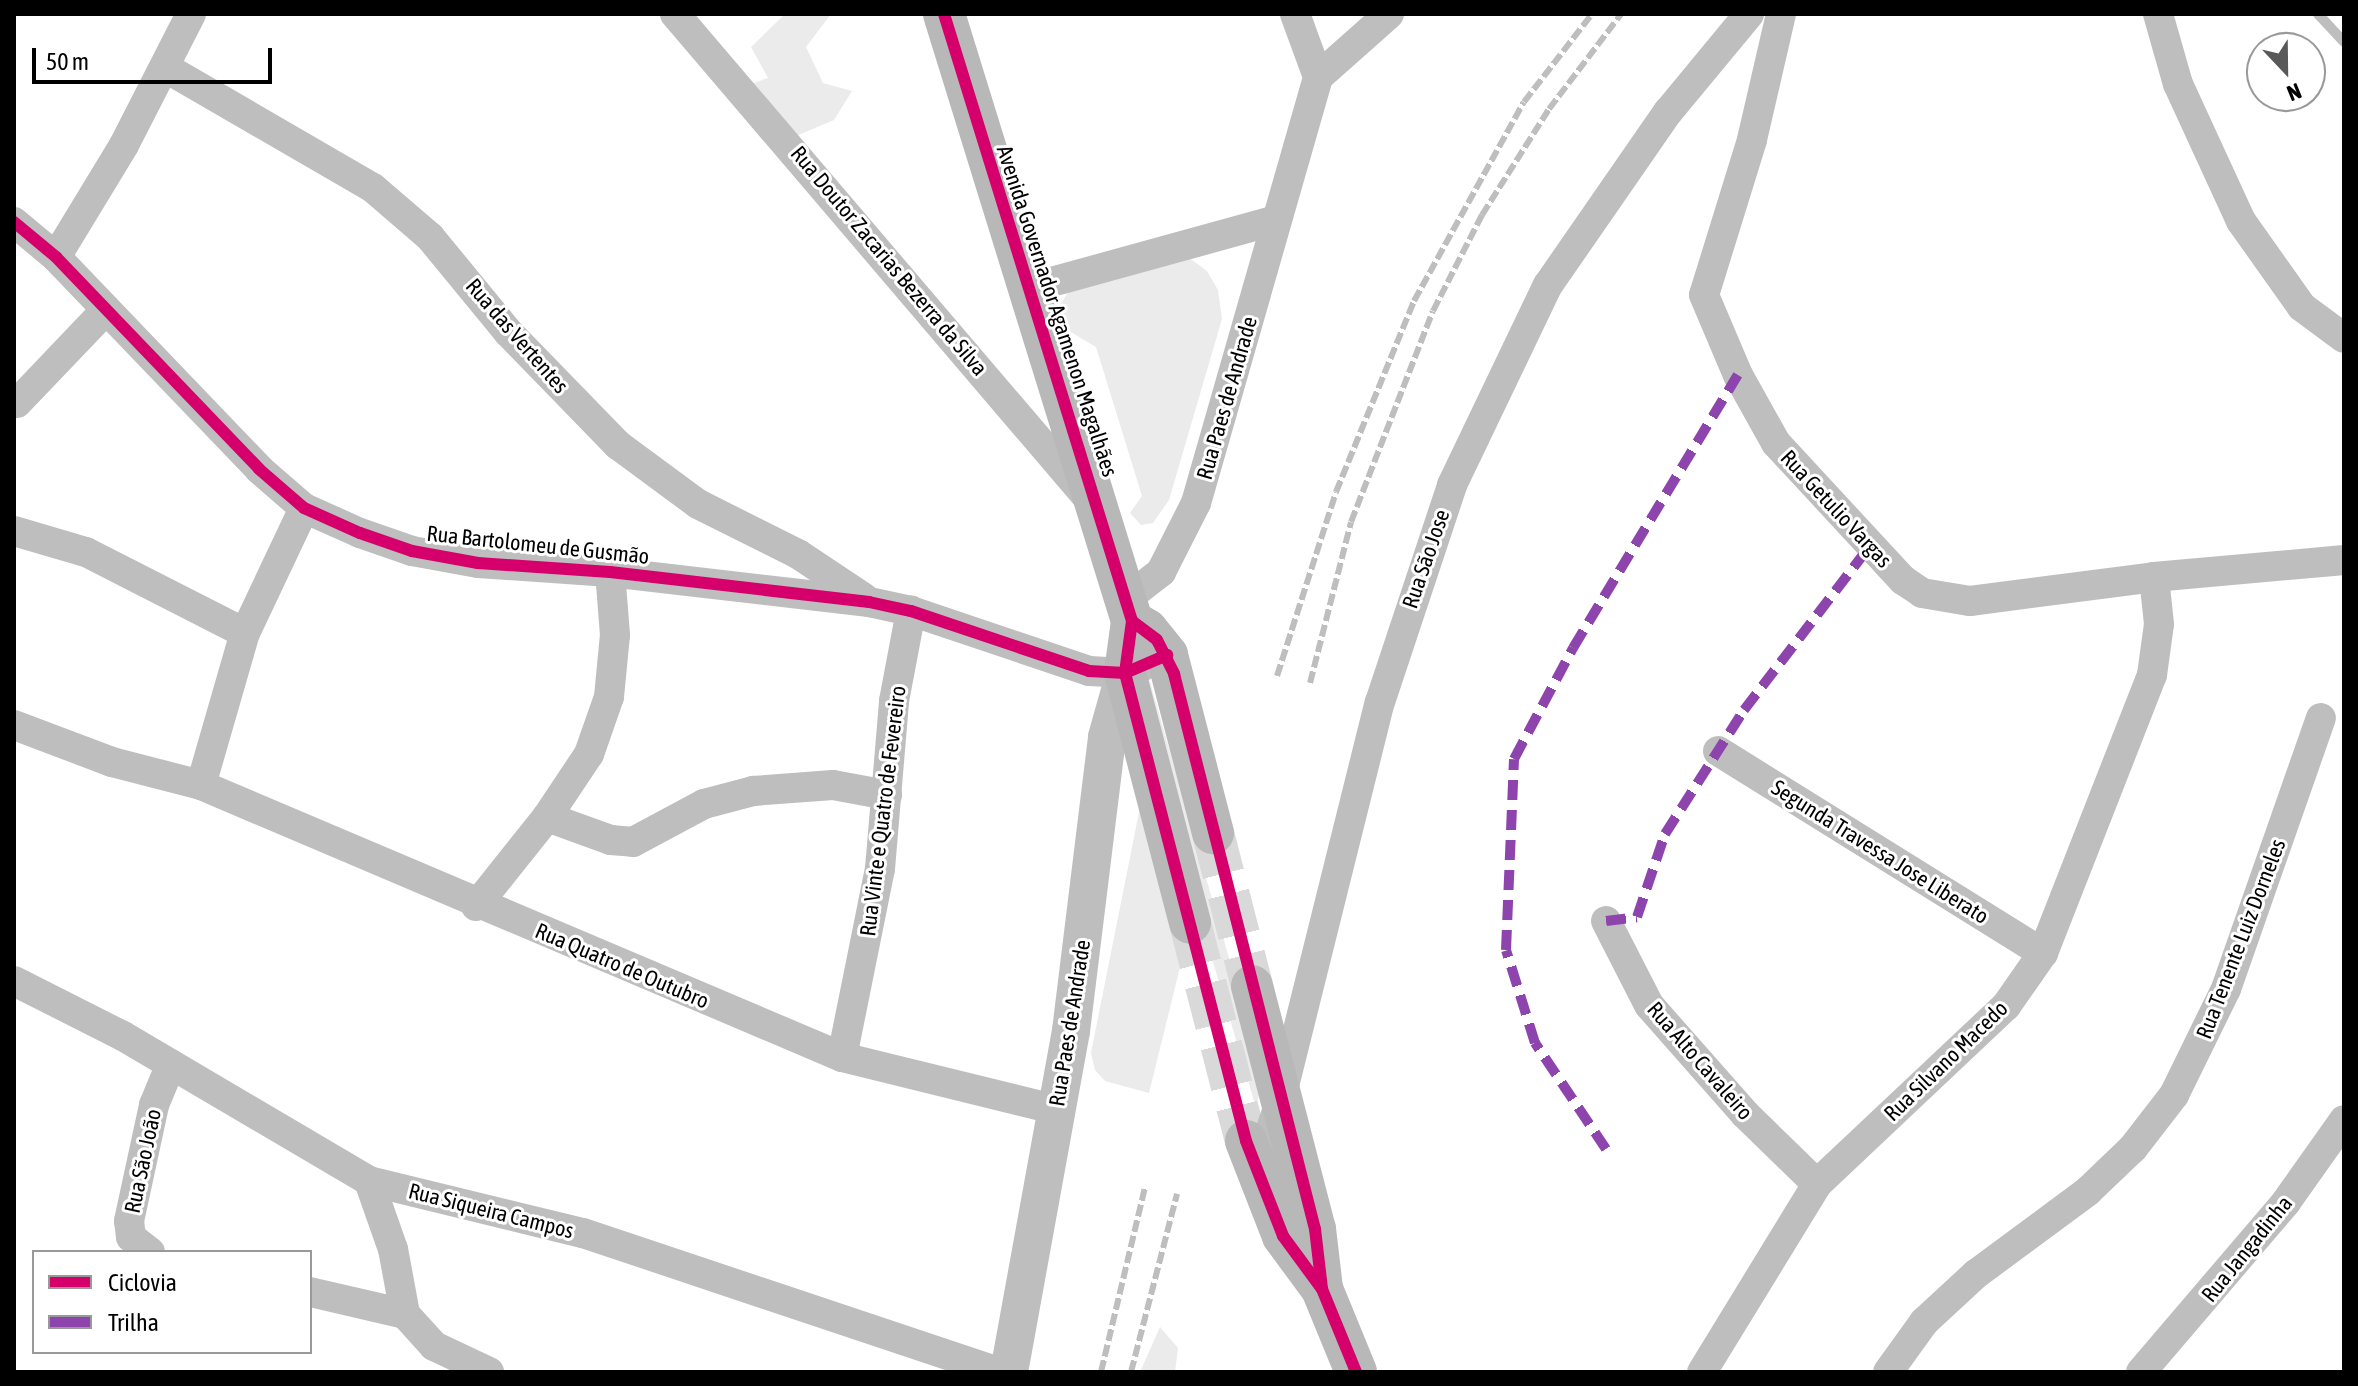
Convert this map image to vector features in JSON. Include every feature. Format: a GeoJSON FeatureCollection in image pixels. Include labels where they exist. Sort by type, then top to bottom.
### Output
{"type":"FeatureCollection","features":[{"type":"Feature","properties":{"kind":"main road","name":"Avenida Governador Agamenon Magalhães"},"geometry":{"type":"LineString","coordinates":[[944,14],[1026,289],[1100,512],[1128,610],[1125,673],[1190,923]]}},
{"type":"Feature","properties":{"kind":"main road"},"geometry":{"type":"LineString","coordinates":[[1128,610],[1167,655],[1213,833]]}},
{"type":"Feature","properties":{"kind":"main road"},"geometry":{"type":"LineString","coordinates":[[1252,986],[1315,1229],[1322,1289]]}},
{"type":"Feature","properties":{"kind":"main road"},"geometry":{"type":"LineString","coordinates":[[1251,1157],[1283,1236],[1322,1289],[1356,1372]]}},
{"type":"Feature","properties":{"kind":"street"},"geometry":{"type":"LineString","coordinates":[[56,257],[166,68],[191,14]]}},
{"type":"Feature","properties":{"kind":"street","name":"Rua Doutor Zacarias Bezerra da Silva"},"geometry":{"type":"LineString","coordinates":[[675,14],[1100,512]]}},
{"type":"Feature","properties":{"kind":"street"},"geometry":{"type":"LineString","coordinates":[[1295,14],[1318,77],[1389,14]]}},
{"type":"Feature","properties":{"kind":"street","name":"Rua São Jose"},"geometry":{"type":"LineString","coordinates":[[1251,1157],[1280,1102],[1380,702],[1458,471],[1548,285],[1639,150],[1749,14]]}},
{"type":"Feature","properties":{"kind":"street","name":"Rua Getulio Vargas"},"geometry":{"type":"LineString","coordinates":[[1781,14],[1752,140],[1704,295],[1732,362],[1776,443],[1854,532],[1922,593],[1970,601],[2154,577],[2344,560]]}},
{"type":"Feature","properties":{"kind":"street"},"geometry":{"type":"LineString","coordinates":[[2158,14],[2178,84],[2241,221],[2302,307],[2344,338]]}},
{"type":"Feature","properties":{"kind":"street","name":"Rua das Vertentes"},"geometry":{"type":"LineString","coordinates":[[166,68],[373,188],[430,237],[508,332],[618,445],[698,504],[798,554],[869,602]]}},
{"type":"Feature","properties":{"kind":"street","name":"Rua Paes de Andrade"},"geometry":{"type":"LineString","coordinates":[[1128,610],[1161,572],[1196,503],[1234,385],[1273,221],[1318,77]]}},
{"type":"Feature","properties":{"kind":"street"},"geometry":{"type":"LineString","coordinates":[[1026,289],[1273,221]]}},
{"type":"Feature","properties":{"kind":"street","name":"Rua Bartolomeu de Gusmão"},"geometry":{"type":"LineString","coordinates":[[14,222],[56,257],[304,508],[412,551],[478,563],[610,572],[869,602],[911,611],[1089,671],[1125,673],[1167,655]]}},
{"type":"Feature","properties":{"kind":"street"},"geometry":{"type":"LineString","coordinates":[[17,403],[106,310]]}},
{"type":"Feature","properties":{"kind":"street"},"geometry":{"type":"LineString","coordinates":[[201,785],[245,633],[304,508]]}},
{"type":"Feature","properties":{"kind":"street"},"geometry":{"type":"LineString","coordinates":[[14,531],[86,552],[245,633]]}},
{"type":"Feature","properties":{"kind":"street"},"geometry":{"type":"LineString","coordinates":[[476,906],[547,817],[589,754],[609,697],[615,635],[610,572]]}},
{"type":"Feature","properties":{"kind":"street","name":"Rua Silvano Macedo"},"geometry":{"type":"LineString","coordinates":[[1702,1372],[1817,1184],[2006,1006],[2043,953],[2152,675],[2159,624],[2154,577]]}},
{"type":"Feature","properties":{"kind":"street","name":"Rua Vinte e Quatro de Fevereiro"},"geometry":{"type":"LineString","coordinates":[[842,1057],[880,869],[894,701],[911,611]]}},
{"type":"Feature","properties":{"kind":"street","name":"Rua Paes de Andrade"},"geometry":{"type":"LineString","coordinates":[[1009,1372],[1057,1110],[1107,737],[1125,673]]}},
{"type":"Feature","properties":{"kind":"street","name":"Rua Tenente Luiz Dorneles"},"geometry":{"type":"LineString","coordinates":[[1888,1372],[1924,1322],[1976,1274],[2088,1191],[2133,1148],[2174,1095],[2226,989],[2321,718]]}},
{"type":"Feature","properties":{"kind":"street","name":"Rua Quatro de Outubro"},"geometry":{"type":"LineString","coordinates":[[14,725],[112,762],[201,785],[476,906],[842,1057],[1057,1110]]}},
{"type":"Feature","properties":{"kind":"street","name":"Segunda Travessa Jose Liberato"},"geometry":{"type":"LineString","coordinates":[[1718,751],[2043,953]]}},
{"type":"Feature","properties":{"kind":"street"},"geometry":{"type":"LineString","coordinates":[[547,817],[611,840],[633,842],[704,804],[753,791],[833,785],[887,795]]}},
{"type":"Feature","properties":{"kind":"street","name":"Rua Alto Cavaleiro"},"geometry":{"type":"LineString","coordinates":[[1606,921],[1649,1005],[1745,1114],[1817,1184]]}},
{"type":"Feature","properties":{"kind":"street","name":"Rua Siqueira Campos"},"geometry":{"type":"LineString","coordinates":[[14,981],[171,1064],[369,1181],[598,1238],[999,1372]]}},
{"type":"Feature","properties":{"kind":"street","name":"Rua São João"},"geometry":{"type":"LineString","coordinates":[[147,1250],[131,1237],[129,1221],[154,1105],[171,1064]]}},
{"type":"Feature","properties":{"kind":"street","name":"Rua Jangadinha"},"geometry":{"type":"LineString","coordinates":[[2141,1372],[2286,1202],[2344,1120]]}},
{"type":"Feature","properties":{"kind":"street"},"geometry":{"type":"LineString","coordinates":[[369,1181],[393,1249],[405,1314],[429,1359],[489,1372]]}},
{"type":"Feature","properties":{"kind":"street"},"geometry":{"type":"LineString","coordinates":[[312,1292],[405,1314]]}},
{"type":"Feature","properties":{"kind":"shaded area"},"geometry":{"type":"Polygon","coordinates":[[[785,14],[831,14],[806,47],[823,83],[852,91],[834,120],[796,136],[751,84],[768,78],[751,47],[785,14]]]}},
{"type":"Feature","properties":{"kind":"shaded area"},"geometry":{"type":"Polygon","coordinates":[[[1184,254],[1207,271],[1218,290],[1222,319],[1169,500],[1153,523],[1141,525],[1130,513],[1142,496],[1096,347],[1064,328],[1057,309],[1069,291],[1184,254]]]}},
{"type":"Feature","properties":{"kind":"shaded area"},"geometry":{"type":"Polygon","coordinates":[[[1146,668],[1263,1077],[1256,1108],[1201,921],[1140,669],[1146,668]]]}},
{"type":"Feature","properties":{"kind":"shaded area"},"geometry":{"type":"Polygon","coordinates":[[[1143,792],[1186,943],[1149,1093],[1105,1081],[1095,1070],[1091,1053],[1143,792]]]}},
{"type":"Feature","properties":{"kind":"shaded area"},"geometry":{"type":"Polygon","coordinates":[[[1160,1327],[1178,1348],[1175,1372],[1140,1372],[1160,1327]]]}},
{"type":"Feature","properties":{"kind":"waterway"},"geometry":{"type":"LineString","coordinates":[[2318,14],[2344,42]]}},
{"type":"Feature","properties":{"kind":"tunnel"},"geometry":{"type":"LineString","coordinates":[[1213,833],[1252,986]]}},
{"type":"Feature","properties":{"kind":"tunnel"},"geometry":{"type":"LineString","coordinates":[[1190,923],[1246,1141]]}},
{"type":"Feature","properties":{"kind":"railway"},"geometry":{"type":"LineString","coordinates":[[1277,676],[1336,492],[1414,301],[1524,102],[1592,14]]}},
{"type":"Feature","properties":{"kind":"railway"},"geometry":{"type":"LineString","coordinates":[[1310,683],[1351,522],[1433,311],[1482,215],[1549,109],[1621,14]]}},
{"type":"Feature","properties":{"kind":"railway"},"geometry":{"type":"LineString","coordinates":[[1101,1372],[1145,1188]]}},
{"type":"Feature","properties":{"kind":"railway"},"geometry":{"type":"LineString","coordinates":[[1131,1372],[1177,1194]]}},
{"type":"Feature","properties":{"kind":"marked path"},"geometry":{"type":"LineString","coordinates":[[1606,1149],[1535,1043],[1506,950],[1514,759],[1573,648],[1738,375]]}},
{"type":"Feature","properties":{"kind":"marked path"},"geometry":{"type":"LineString","coordinates":[[1606,921],[1637,917],[1665,834],[1744,710],[1869,547]]}},
{"type":"Feature","properties":{"kind":"cycle path"},"geometry":{"type":"LineString","coordinates":[[944,14],[1132,621],[1125,673],[1246,1141],[1283,1236],[1322,1289],[1356,1372]]}},
{"type":"Feature","properties":{"kind":"cycle path"},"geometry":{"type":"LineString","coordinates":[[14,222],[56,257],[259,469],[304,508],[360,533],[412,551],[478,563],[610,572],[869,602],[911,611],[1089,671],[1125,673],[1167,655]]}},
{"type":"Feature","properties":{"kind":"cycle path"},"geometry":{"type":"LineString","coordinates":[[1132,621],[1157,640],[1174,674],[1315,1229],[1322,1289]]}}]}
